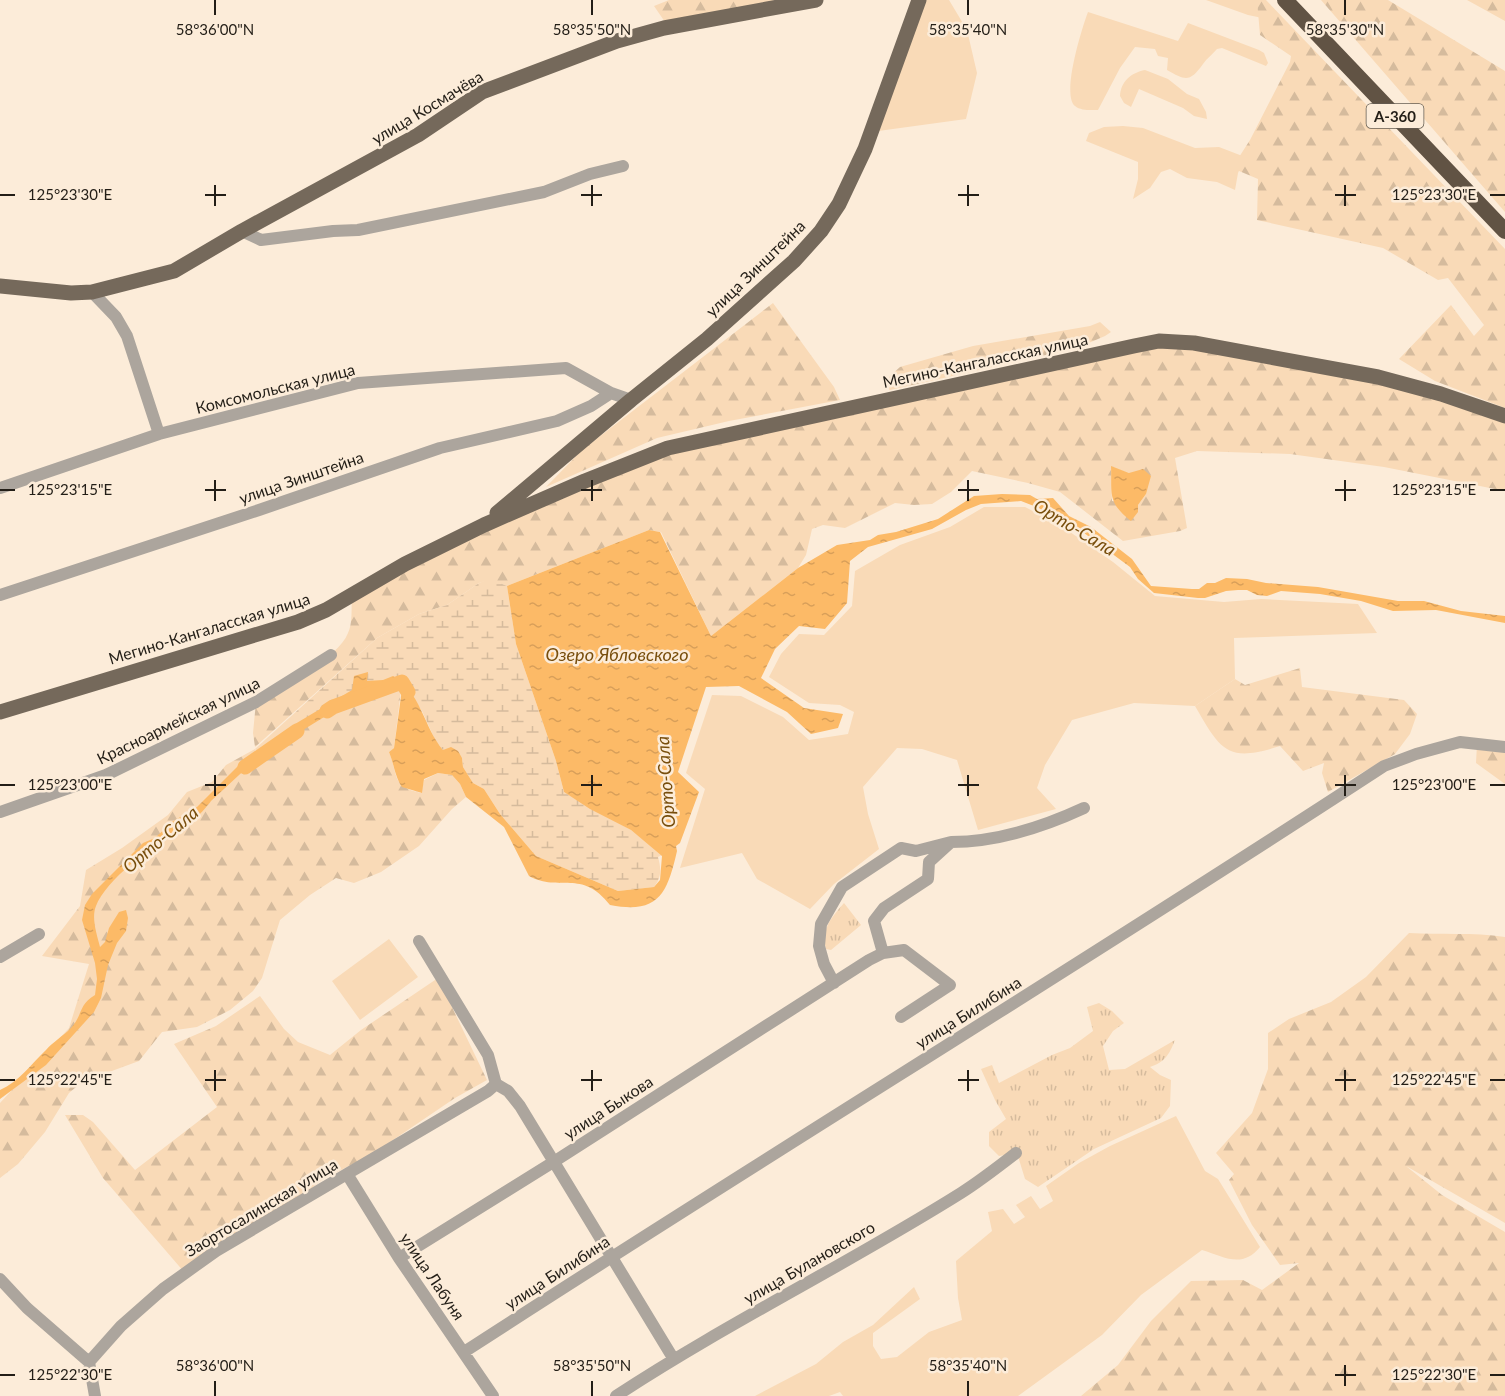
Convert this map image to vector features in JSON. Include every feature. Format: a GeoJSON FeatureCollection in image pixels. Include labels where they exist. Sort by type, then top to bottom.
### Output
{"type":"FeatureCollection","features":[{"type":"Feature","properties":{"kind":"highway","name":"А-360"},"geometry":{"type":"LineString","coordinates":[[1285,0],[1505,231]]}},
{"type":"Feature","properties":{"kind":"main road","name":"улица Космачёва"},"geometry":{"type":"LineString","coordinates":[[0,285],[71,293],[92,292],[174,271],[242,231],[418,135],[482,92],[617,41],[664,28],[816,0]]}},
{"type":"Feature","properties":{"kind":"main road","name":"улица Зинштейна"},"geometry":{"type":"LineString","coordinates":[[631,400],[707,339],[794,261],[821,231],[839,204],[865,149],[919,0]]}},
{"type":"Feature","properties":{"kind":"main road","name":"Мегино-Кангаласская улица"},"geometry":{"type":"LineString","coordinates":[[0,712],[298,622],[326,610],[405,564],[484,525],[668,448],[1160,341],[1194,343],[1378,377],[1441,394],[1505,416]]}},
{"type":"Feature","properties":{"kind":"main road","name":"Мегино-Кангаласская улица"},"geometry":{"type":"LineString","coordinates":[[484,525],[631,400]]}},
{"type":"Feature","properties":{"kind":"street"},"geometry":{"type":"LineString","coordinates":[[242,231],[261,240],[358,230],[544,192],[590,174],[623,166]]}},
{"type":"Feature","properties":{"kind":"street"},"geometry":{"type":"LineString","coordinates":[[92,292],[116,317],[127,336],[159,434]]}},
{"type":"Feature","properties":{"kind":"street","name":"Комсомольская улица"},"geometry":{"type":"LineString","coordinates":[[0,488],[159,434],[358,383],[566,368],[611,393],[631,400]]}},
{"type":"Feature","properties":{"kind":"street","name":"улица Зинштейна"},"geometry":{"type":"LineString","coordinates":[[0,595],[440,448],[557,421],[591,406],[611,393]]}},
{"type":"Feature","properties":{"kind":"street","name":"Красноармейская улица"},"geometry":{"type":"LineString","coordinates":[[0,812],[106,775],[256,702],[331,656]]}},
{"type":"Feature","properties":{"kind":"street","name":"улица Билибина"},"geometry":{"type":"LineString","coordinates":[[464,1352],[612,1256],[1127,932],[1384,766],[1416,754],[1460,742],[1505,747]]}},
{"type":"Feature","properties":{"kind":"street"},"geometry":{"type":"LineString","coordinates":[[834,983],[824,964],[819,946],[821,924],[842,887],[901,848],[916,851],[951,842],[975,842],[1050,824],[1084,808]]}},
{"type":"Feature","properties":{"kind":"street"},"geometry":{"type":"LineString","coordinates":[[901,1017],[950,985],[904,950],[883,953],[874,921],[884,908],[928,879],[929,862],[951,842]]}},
{"type":"Feature","properties":{"kind":"street"},"geometry":{"type":"LineString","coordinates":[[0,957],[39,934]]}},
{"type":"Feature","properties":{"kind":"street"},"geometry":{"type":"LineString","coordinates":[[419,941],[488,1055],[496,1084],[508,1091],[520,1106],[673,1359]]}},
{"type":"Feature","properties":{"kind":"street","name":"улица Быкова"},"geometry":{"type":"LineString","coordinates":[[399,1258],[883,953]]}},
{"type":"Feature","properties":{"kind":"street","name":"Заортосалинская улица"},"geometry":{"type":"LineString","coordinates":[[89,1362],[121,1326],[163,1289],[216,1251],[488,1091],[496,1084]]}},
{"type":"Feature","properties":{"kind":"street","name":"улица Булановского"},"geometry":{"type":"LineString","coordinates":[[616,1396],[673,1359],[963,1192],[1016,1153]]}},
{"type":"Feature","properties":{"kind":"street","name":"улица Лабуня"},"geometry":{"type":"LineString","coordinates":[[347,1174],[399,1258],[493,1396]]}},
{"type":"Feature","properties":{"kind":"street"},"geometry":{"type":"LineString","coordinates":[[0,1279],[27,1308],[89,1362],[95,1396]]}},
{"type":"Feature","properties":{"kind":"green space"},"geometry":{"type":"Polygon","coordinates":[[[669,0],[777,0],[665,22],[654,6],[669,0]]]}},
{"type":"Feature","properties":{"kind":"green space"},"geometry":{"type":"Polygon","coordinates":[[[919,0],[949,0],[967,30],[977,73],[966,119],[871,132],[919,0]]]}},
{"type":"Feature","properties":{"kind":"green space"},"geometry":{"type":"Polygon","coordinates":[[[1206,0],[1260,0],[1272,20],[1248,15],[1206,0]]]}},
{"type":"Feature","properties":{"kind":"green space"},"geometry":{"type":"Polygon","coordinates":[[[1257,0],[1266,0],[1505,249],[1505,408],[1435,381],[1399,359],[1451,305],[1474,336],[1484,325],[1448,278],[1438,280],[1383,248],[1257,220],[1258,179],[1232,168],[1250,140],[1291,56],[1260,35],[1257,0]]]}},
{"type":"Feature","properties":{"kind":"green space"},"geometry":{"type":"Polygon","coordinates":[[[1321,0],[1388,0],[1505,71],[1505,212],[1321,0]]]}},
{"type":"Feature","properties":{"kind":"green space"},"geometry":{"type":"Polygon","coordinates":[[[1467,0],[1505,0],[1505,21],[1467,0]]]}},
{"type":"Feature","properties":{"kind":"green space"},"geometry":{"type":"Polygon","coordinates":[[[1088,12],[1178,41],[1188,23],[1259,50],[1264,53],[1268,63],[1266,66],[1222,48],[1217,49],[1195,74],[1183,78],[1167,70],[1168,58],[1158,56],[1155,49],[1135,47],[1120,68],[1098,110],[1080,109],[1071,99],[1071,76],[1088,12]]]}},
{"type":"Feature","properties":{"kind":"green space"},"geometry":{"type":"Polygon","coordinates":[[[1145,70],[1168,79],[1187,94],[1199,99],[1207,119],[1194,116],[1183,108],[1139,89],[1131,107],[1124,103],[1120,96],[1122,86],[1135,73],[1145,70]]]}},
{"type":"Feature","properties":{"kind":"green space"},"geometry":{"type":"Polygon","coordinates":[[[1104,127],[1143,128],[1195,148],[1219,147],[1245,157],[1238,173],[1235,190],[1217,182],[1187,178],[1170,169],[1161,172],[1150,188],[1133,199],[1138,179],[1138,162],[1086,141],[1089,133],[1104,127]]]}},
{"type":"Feature","properties":{"kind":"green space"},"geometry":{"type":"Polygon","coordinates":[[[773,303],[834,387],[840,400],[729,421],[657,438],[546,487],[582,450],[773,303]]]}},
{"type":"Feature","properties":{"kind":"green space"},"geometry":{"type":"Polygon","coordinates":[[[1100,322],[1111,332],[1077,348],[890,390],[884,386],[890,376],[900,367],[973,346],[1090,326],[1100,322]]]}},
{"type":"Feature","properties":{"kind":"green space"},"geometry":{"type":"Polygon","coordinates":[[[1159,341],[1378,377],[1505,416],[1505,491],[1384,467],[1290,454],[1197,451],[1175,458],[1187,528],[1123,541],[1060,492],[972,471],[951,492],[932,504],[895,503],[845,528],[823,525],[812,529],[806,555],[798,568],[711,636],[661,532],[649,530],[507,586],[489,580],[479,583],[447,605],[419,614],[377,638],[255,747],[253,733],[256,702],[333,653],[342,643],[351,625],[352,597],[369,585],[668,448],[1159,341]],[[1111,467],[1112,501],[1138,505],[1146,494],[1129,473],[1111,467]]]}},
{"type":"Feature","properties":{"kind":"green space"},"geometry":{"type":"Polygon","coordinates":[[[984,507],[1025,507],[1060,525],[1113,562],[1155,596],[1224,602],[1261,599],[1358,604],[1377,633],[1234,638],[1235,679],[1195,706],[1134,703],[1072,720],[1045,765],[1037,788],[1056,809],[978,830],[957,760],[922,749],[897,748],[863,787],[868,814],[879,849],[834,884],[810,909],[757,879],[742,853],[680,868],[705,789],[686,773],[712,695],[741,696],[783,717],[809,740],[848,734],[854,712],[840,705],[809,703],[769,677],[781,654],[799,634],[824,635],[852,606],[855,571],[900,545],[950,527],[984,507]]]}},
{"type":"Feature","properties":{"kind":"green space"},"geometry":{"type":"Polygon","coordinates":[[[489,579],[507,586],[516,644],[556,761],[564,792],[631,830],[662,855],[658,857],[660,872],[654,887],[618,891],[536,856],[500,814],[484,789],[473,783],[463,767],[462,758],[443,750],[436,742],[422,711],[402,682],[333,707],[261,755],[255,749],[377,638],[419,614],[447,605],[479,583],[489,579]]]}},
{"type":"Feature","properties":{"kind":"green space"},"geometry":{"type":"Polygon","coordinates":[[[1300,668],[1302,687],[1404,700],[1417,714],[1410,734],[1395,754],[1328,792],[1322,773],[1324,763],[1303,771],[1280,746],[1248,753],[1237,753],[1227,749],[1212,734],[1195,706],[1235,679],[1245,685],[1300,668]]]}},
{"type":"Feature","properties":{"kind":"green space"},"geometry":{"type":"Polygon","coordinates":[[[402,682],[394,748],[389,752],[400,784],[421,793],[424,780],[438,773],[452,775],[460,784],[466,797],[419,846],[381,872],[354,883],[336,878],[310,895],[280,920],[262,978],[253,991],[230,1010],[197,1027],[162,1032],[139,1061],[82,1082],[69,1093],[45,1132],[18,1164],[0,1178],[0,1103],[69,1028],[89,964],[42,956],[80,906],[86,870],[168,815],[187,792],[212,782],[226,765],[255,749],[262,762],[266,761],[261,755],[333,707],[402,682]]]}},
{"type":"Feature","properties":{"kind":"green space"},"geometry":{"type":"Polygon","coordinates":[[[1477,744],[1505,747],[1505,784],[1476,763],[1477,744]]]}},
{"type":"Feature","properties":{"kind":"green space"},"geometry":{"type":"Polygon","coordinates":[[[844,903],[861,925],[831,950],[826,949],[826,930],[831,919],[844,903]]]}},
{"type":"Feature","properties":{"kind":"green space"},"geometry":{"type":"Polygon","coordinates":[[[1409,933],[1505,937],[1505,1223],[1406,1166],[1442,1195],[1505,1232],[1505,1396],[1081,1396],[1118,1365],[1151,1321],[1191,1281],[1243,1280],[1262,1290],[1299,1263],[1280,1265],[1252,1225],[1229,1180],[1234,1174],[1216,1153],[1252,1113],[1268,1069],[1268,1033],[1289,1019],[1331,1002],[1366,977],[1409,933]]]}},
{"type":"Feature","properties":{"kind":"green space"},"geometry":{"type":"Polygon","coordinates":[[[389,939],[418,977],[360,1020],[332,981],[389,939]]]}},
{"type":"Feature","properties":{"kind":"green space"},"geometry":{"type":"Polygon","coordinates":[[[438,978],[487,1080],[455,1098],[371,1155],[323,1179],[284,1211],[185,1273],[103,1178],[65,1115],[83,1115],[93,1122],[135,1170],[217,1107],[174,1044],[216,1026],[260,996],[284,1029],[298,1042],[330,1055],[361,1030],[438,978]]]}},
{"type":"Feature","properties":{"kind":"green space"},"geometry":{"type":"Polygon","coordinates":[[[1099,1003],[1112,1011],[1124,1023],[1113,1031],[1103,1046],[1109,1070],[1125,1069],[1175,1040],[1166,1057],[1150,1067],[1171,1080],[1170,1106],[1161,1118],[1094,1149],[1038,1187],[1025,1179],[1017,1153],[999,1156],[989,1146],[989,1132],[1006,1119],[981,1069],[992,1065],[999,1083],[1070,1048],[1093,1031],[1087,1007],[1099,1003]]]}},
{"type":"Feature","properties":{"kind":"green space"},"geometry":{"type":"Polygon","coordinates":[[[1176,1116],[1205,1171],[1218,1179],[1260,1247],[1247,1258],[1226,1258],[1202,1250],[1141,1295],[1102,1335],[1018,1396],[843,1396],[840,1392],[829,1396],[755,1396],[816,1364],[843,1342],[873,1325],[914,1287],[920,1299],[873,1333],[873,1346],[881,1359],[897,1357],[929,1332],[962,1320],[956,1261],[992,1231],[988,1212],[1003,1209],[1014,1224],[1025,1217],[1016,1205],[1031,1196],[1040,1209],[1053,1201],[1046,1186],[1079,1163],[1176,1116]]]}},
{"type":"Feature","properties":{"kind":"water"},"geometry":{"type":"Polygon","coordinates":[[[1111,466],[1129,473],[1143,469],[1151,476],[1146,494],[1138,505],[1138,512],[1131,521],[1114,503],[1111,491],[1111,466]]]}},
{"type":"Feature","properties":{"kind":"water","name":"Озеро Ябловского"},"geometry":{"type":"Polygon","coordinates":[[[1030,495],[1037,499],[1053,498],[1069,516],[1091,527],[1132,559],[1151,586],[1199,589],[1207,583],[1215,583],[1226,578],[1247,579],[1266,583],[1318,587],[1398,601],[1424,601],[1461,611],[1505,616],[1505,623],[1436,610],[1393,611],[1361,601],[1320,594],[1281,591],[1267,596],[1257,595],[1247,590],[1238,590],[1198,598],[1154,593],[1138,579],[1130,567],[1080,530],[1054,520],[1039,508],[1021,501],[981,504],[932,529],[868,547],[850,561],[847,603],[825,629],[799,626],[775,649],[761,678],[804,708],[843,714],[838,728],[811,734],[787,712],[739,686],[706,687],[678,772],[699,792],[680,843],[676,846],[673,866],[664,890],[658,898],[639,907],[610,905],[589,887],[580,884],[540,881],[529,876],[504,827],[466,797],[460,784],[452,775],[438,773],[424,779],[422,793],[402,787],[389,752],[394,748],[402,689],[391,681],[374,685],[352,696],[342,706],[290,738],[266,750],[211,801],[190,824],[177,829],[156,844],[109,886],[96,906],[94,916],[100,947],[105,942],[109,928],[119,912],[126,910],[128,918],[126,931],[117,943],[108,965],[101,998],[94,1012],[46,1065],[0,1099],[0,1090],[19,1078],[71,1028],[83,1006],[95,995],[97,979],[95,963],[82,920],[85,905],[92,894],[143,843],[155,838],[172,822],[197,807],[239,765],[295,724],[352,690],[354,676],[368,672],[367,681],[383,680],[393,676],[402,682],[410,690],[443,750],[451,747],[458,751],[463,767],[473,783],[484,789],[500,814],[536,856],[618,891],[654,887],[660,880],[662,856],[631,830],[590,809],[564,792],[556,761],[516,644],[507,586],[649,530],[660,532],[711,636],[798,568],[837,545],[870,540],[878,535],[938,519],[974,496],[1030,495]]]}},
{"type":"Feature","properties":{"kind":"waterway","name":"Орто-Сала"},"geometry":{"type":"LineString","coordinates":[[327,711],[402,682],[408,692]]}},
{"type":"Feature","properties":{"kind":"waterway","name":"Орто-Сала"},"geometry":{"type":"LineString","coordinates":[[245,767],[297,731]]}}]}
